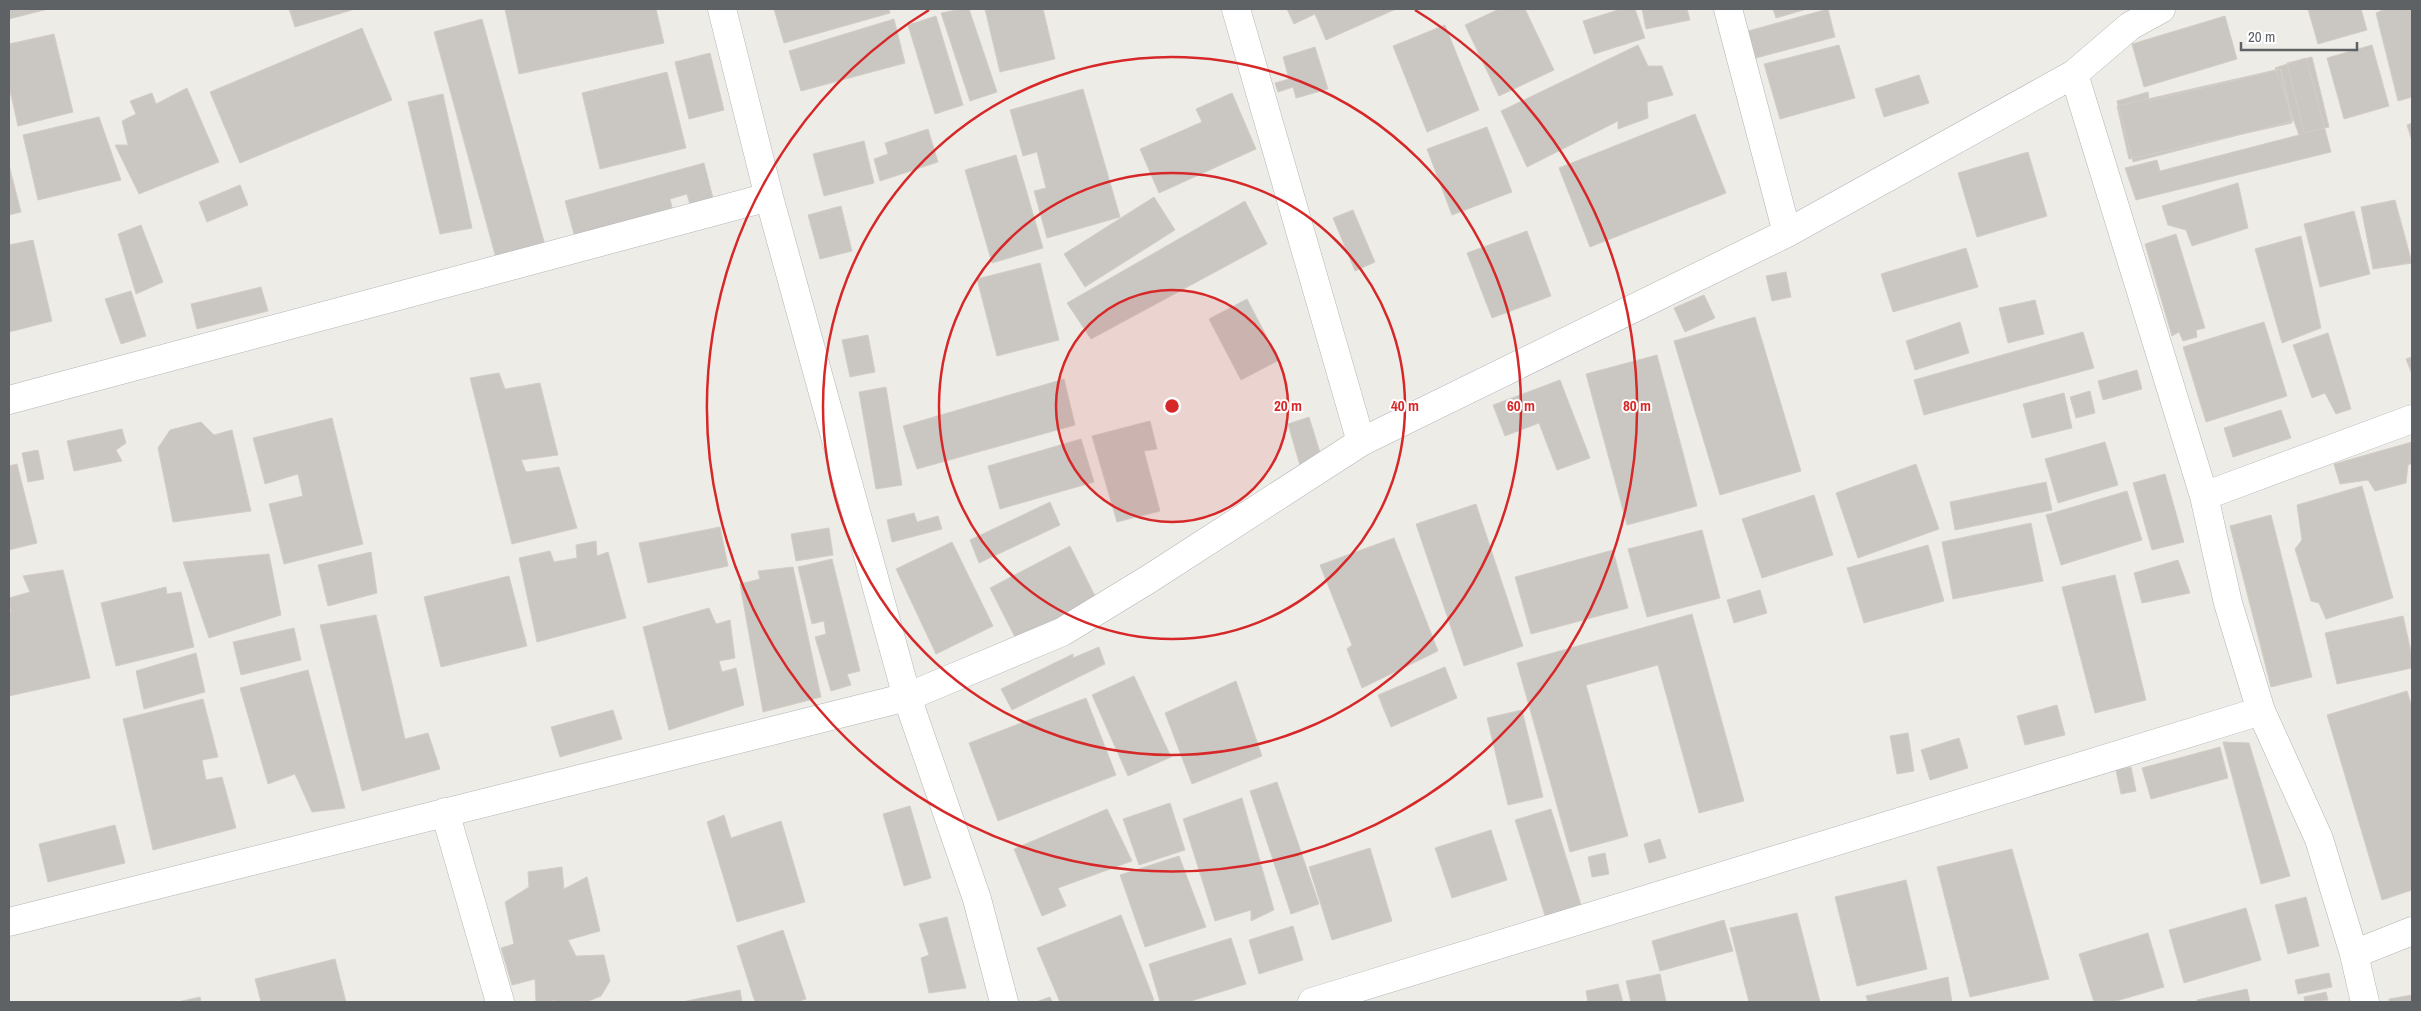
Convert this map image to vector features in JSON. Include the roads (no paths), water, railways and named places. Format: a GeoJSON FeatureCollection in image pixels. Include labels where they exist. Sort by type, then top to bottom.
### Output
{"type":"FeatureCollection","features":[{"type":"Feature","properties":{"kind":"street"},"geometry":{"type":"LineString","coordinates":[[722,9],[769,197],[907,697],[977,899],[1004,1002]]}},
{"type":"Feature","properties":{"kind":"street"},"geometry":{"type":"LineString","coordinates":[[1236,9],[1361,442]]}},
{"type":"Feature","properties":{"kind":"street"},"geometry":{"type":"LineString","coordinates":[[1728,9],[1787,233]]}},
{"type":"Feature","properties":{"kind":"street"},"geometry":{"type":"LineString","coordinates":[[9,922],[907,697],[1062,632],[1149,579],[1361,442],[1787,233],[2074,74],[2130,26],[2161,9]]}},
{"type":"Feature","properties":{"kind":"street"},"geometry":{"type":"LineString","coordinates":[[2074,74],[2204,496],[2228,603],[2261,711],[2319,839],[2354,954],[2365,1002]]}},
{"type":"Feature","properties":{"kind":"street"},"geometry":{"type":"LineString","coordinates":[[9,400],[769,197]]}},
{"type":"Feature","properties":{"kind":"street"},"geometry":{"type":"LineString","coordinates":[[2204,496],[2412,419]]}},
{"type":"Feature","properties":{"kind":"street"},"geometry":{"type":"LineString","coordinates":[[1312,1002],[2261,711]]}},
{"type":"Feature","properties":{"kind":"street"},"geometry":{"type":"LineString","coordinates":[[445,812],[500,1002]]}},
{"type":"Feature","properties":{"kind":"street"},"geometry":{"type":"LineString","coordinates":[[2354,954],[2412,931]]}}]}
